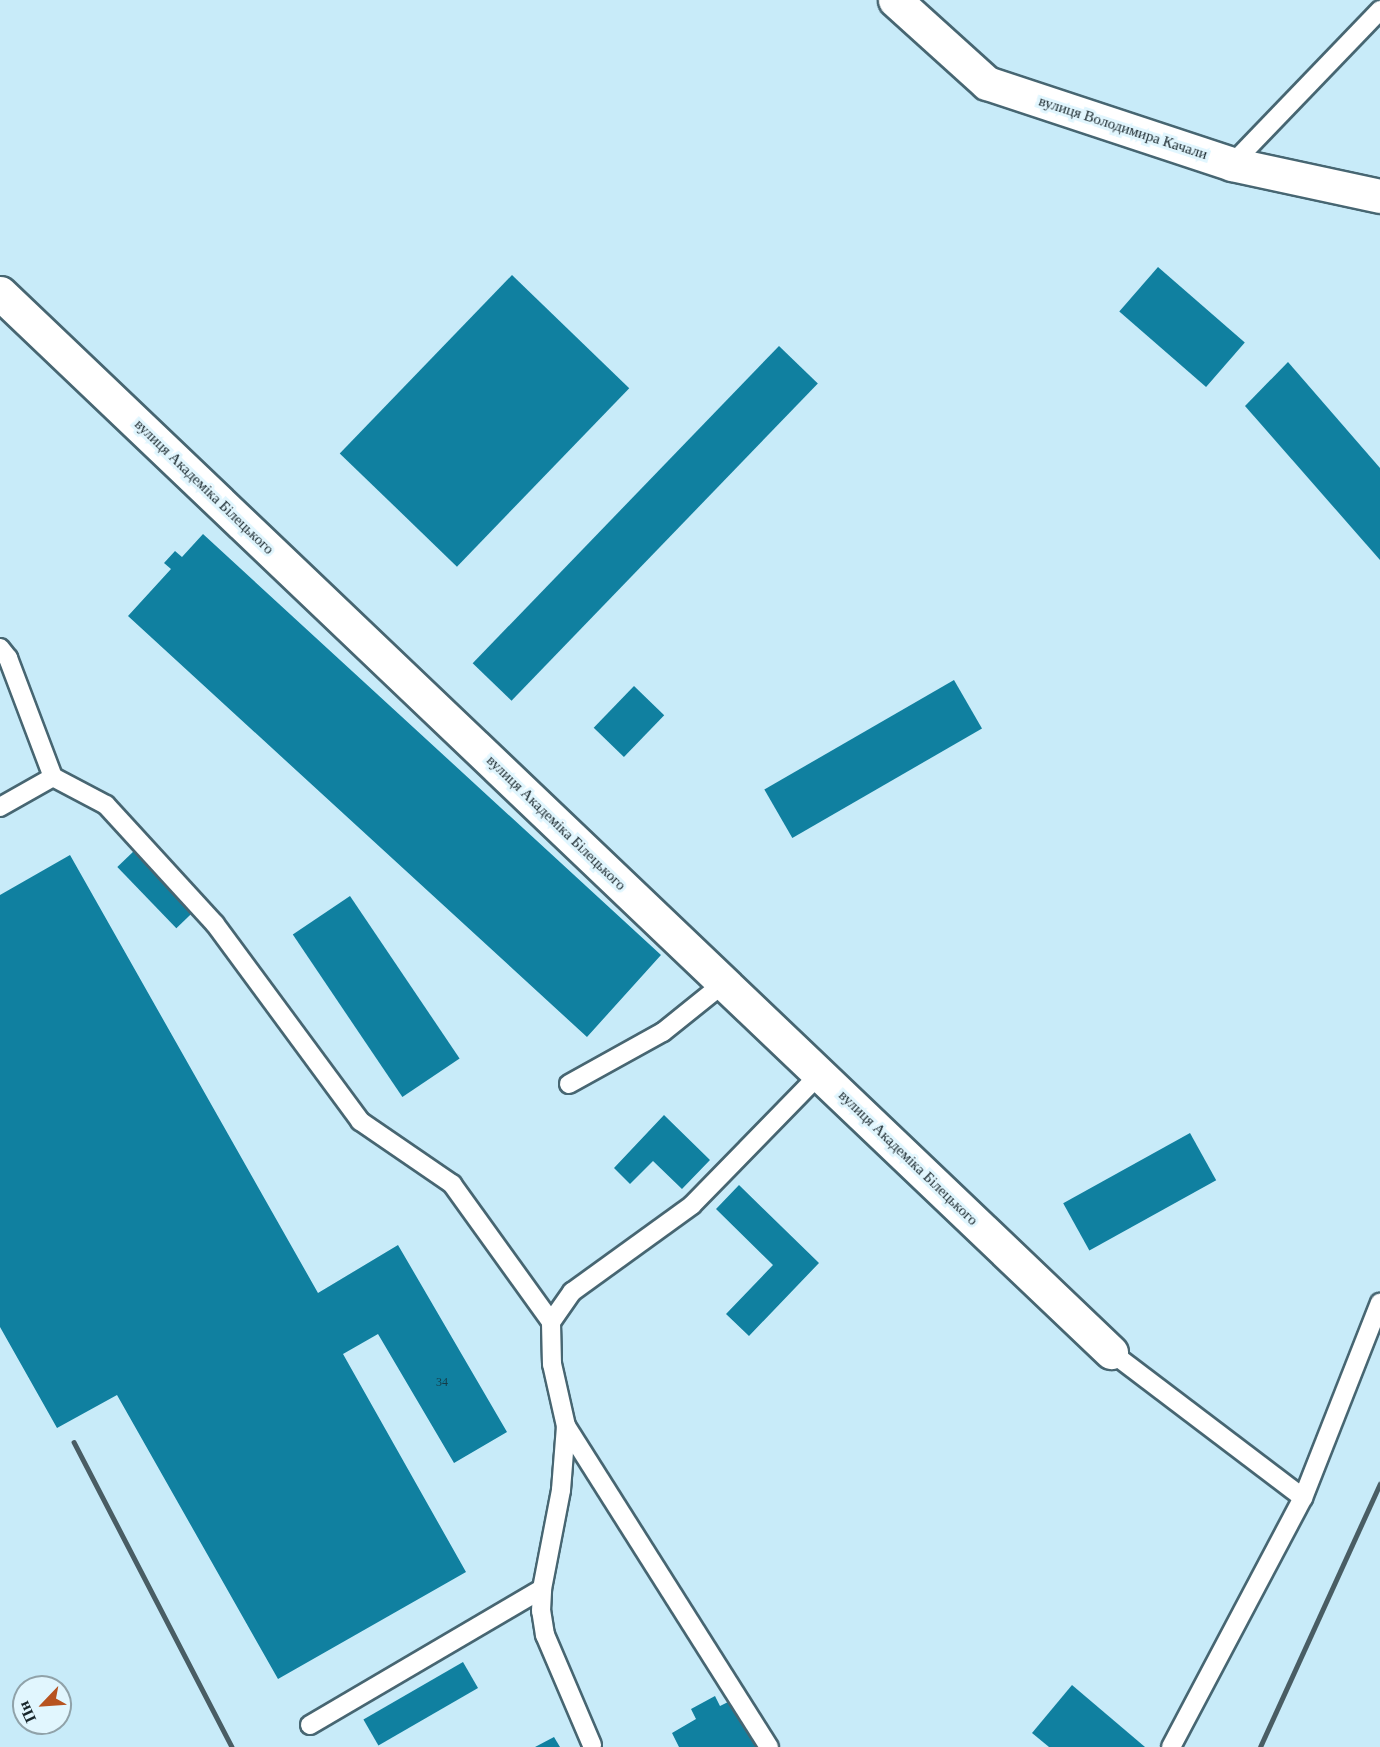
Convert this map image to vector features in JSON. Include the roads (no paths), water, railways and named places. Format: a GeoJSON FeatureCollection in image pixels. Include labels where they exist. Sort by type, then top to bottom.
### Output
{"type":"FeatureCollection","features":[{"type":"Feature","properties":{"kind":"street","name":"вулиця Володимира Качали"},"geometry":{"type":"LineString","coordinates":[[895,0],[987,83],[1232,165],[1380,196]]}},
{"type":"Feature","properties":{"kind":"street","name":"вулиця Академіка Білецького"},"geometry":{"type":"LineString","coordinates":[[0,293],[1111,1352]]}},
{"type":"Feature","properties":{"kind":"lane"},"geometry":{"type":"LineString","coordinates":[[1232,165],[1380,10]]}},
{"type":"Feature","properties":{"kind":"lane"},"geometry":{"type":"LineString","coordinates":[[0,648],[8,658],[53,777],[106,805],[215,924],[360,1122],[452,1184],[551,1322],[552,1364],[566,1426],[561,1490],[542,1589],[545,1635],[592,1745]]}},
{"type":"Feature","properties":{"kind":"lane"},"geometry":{"type":"LineString","coordinates":[[0,807],[53,777]]}},
{"type":"Feature","properties":{"kind":"lane"},"geometry":{"type":"LineString","coordinates":[[569,1084],[663,1032],[724,983]]}},
{"type":"Feature","properties":{"kind":"lane"},"geometry":{"type":"LineString","coordinates":[[551,1322],[572,1292],[692,1205],[820,1074]]}},
{"type":"Feature","properties":{"kind":"lane"},"geometry":{"type":"LineString","coordinates":[[1171,1747],[1303,1498],[1380,1303]]}},
{"type":"Feature","properties":{"kind":"lane"},"geometry":{"type":"LineString","coordinates":[[1111,1352],[1303,1498]]}},
{"type":"Feature","properties":{"kind":"lane"},"geometry":{"type":"LineString","coordinates":[[566,1426],[769,1747]]}},
{"type":"Feature","properties":{"kind":"lane"},"geometry":{"type":"LineString","coordinates":[[310,1725],[542,1589]]}},
{"type":"Feature","properties":{"kind":"railway"},"geometry":{"type":"LineString","coordinates":[[74,1442],[232,1747]]}},
{"type":"Feature","properties":{"kind":"railway"},"geometry":{"type":"LineString","coordinates":[[1260,1747],[1380,1484]]}}]}
